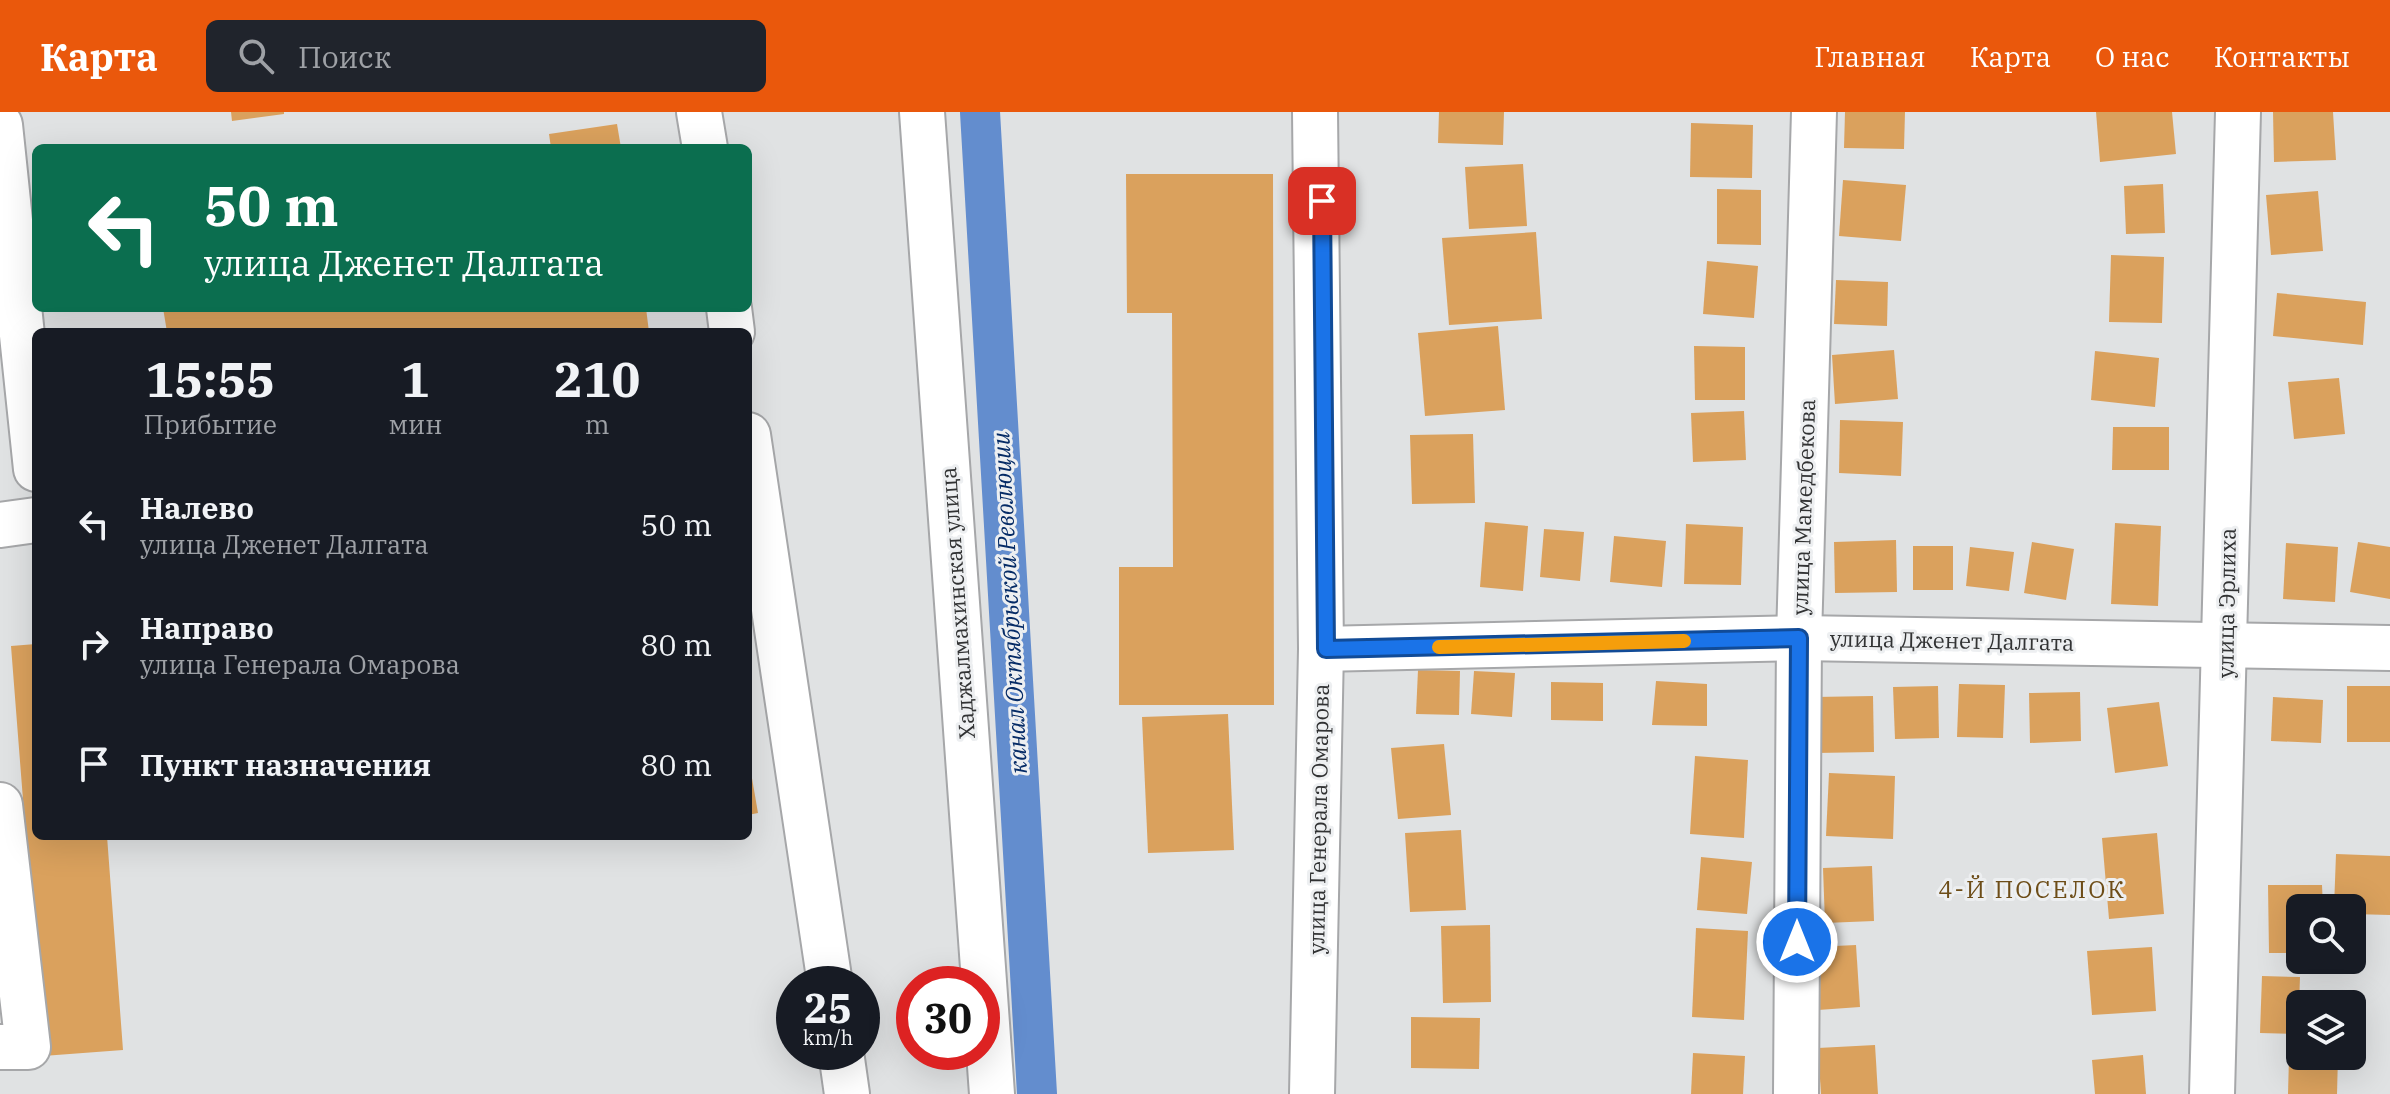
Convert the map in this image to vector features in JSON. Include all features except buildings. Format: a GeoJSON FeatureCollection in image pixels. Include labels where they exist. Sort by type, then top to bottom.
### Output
{"type":"FeatureCollection","features":[{"type":"Feature","properties":{"kind":"street"},"geometry":{"type":"LineString","coordinates":[[699,112],[704,144]]}},
{"type":"Feature","properties":{"kind":"street","name":"Хаджалмахинская улица"},"geometry":{"type":"LineString","coordinates":[[922,112],[992,1094]]}},
{"type":"Feature","properties":{"kind":"street","name":"улица Генерала Омарова"},"geometry":{"type":"LineString","coordinates":[[1318,112],[1324,649],[1318,1094]]}},
{"type":"Feature","properties":{"kind":"street","name":"улица Мамедбекова"},"geometry":{"type":"LineString","coordinates":[[1796,1094],[1799,638],[1814,112]]}},
{"type":"Feature","properties":{"kind":"street","name":"улица Эрлиха"},"geometry":{"type":"LineString","coordinates":[[2212,1094],[2238,112]]}},
{"type":"Feature","properties":{"kind":"street"},"geometry":{"type":"LineString","coordinates":[[0,125],[32,431]]}},
{"type":"Feature","properties":{"kind":"street"},"geometry":{"type":"LineString","coordinates":[[752,462],[827,966]]}},
{"type":"Feature","properties":{"kind":"street"},"geometry":{"type":"LineString","coordinates":[[0,525],[32,521]]}},
{"type":"Feature","properties":{"kind":"street","name":"улица Дженет Далгата"},"geometry":{"type":"LineString","coordinates":[[1324,649],[1799,638],[2390,648]]}},
{"type":"Feature","properties":{"kind":"street","name":"улица Генерала Омарова"},"geometry":{"type":"LineString","coordinates":[[1312,1094],[1324,649]]}},
{"type":"Feature","properties":{"kind":"street"},"geometry":{"type":"LineString","coordinates":[[0,805],[28,1047],[0,1047]]}},
{"type":"Feature","properties":{"kind":"street"},"geometry":{"type":"LineString","coordinates":[[844,1070],[847,1094]]}},
{"type":"Feature","properties":{"kind":"waterway","name":"канал Октябрьской Революции"},"geometry":{"type":"LineString","coordinates":[[980,112],[1037,1094]]}},
{"type":"Feature","properties":{"kind":"slow traffic"},"geometry":{"type":"LineString","coordinates":[[1439,647],[1684,641]]}},
{"type":"Feature","properties":{"kind":"district","name":"4-Й ПОСЕЛОК"},"geometry":{"type":"Point","coordinates":[2032,889]}},
{"type":"Feature","properties":{"kind":"route"},"geometry":{"type":"LineString","coordinates":[[1322,201],[1326,649],[1799,638],[1797,942]]}}]}
